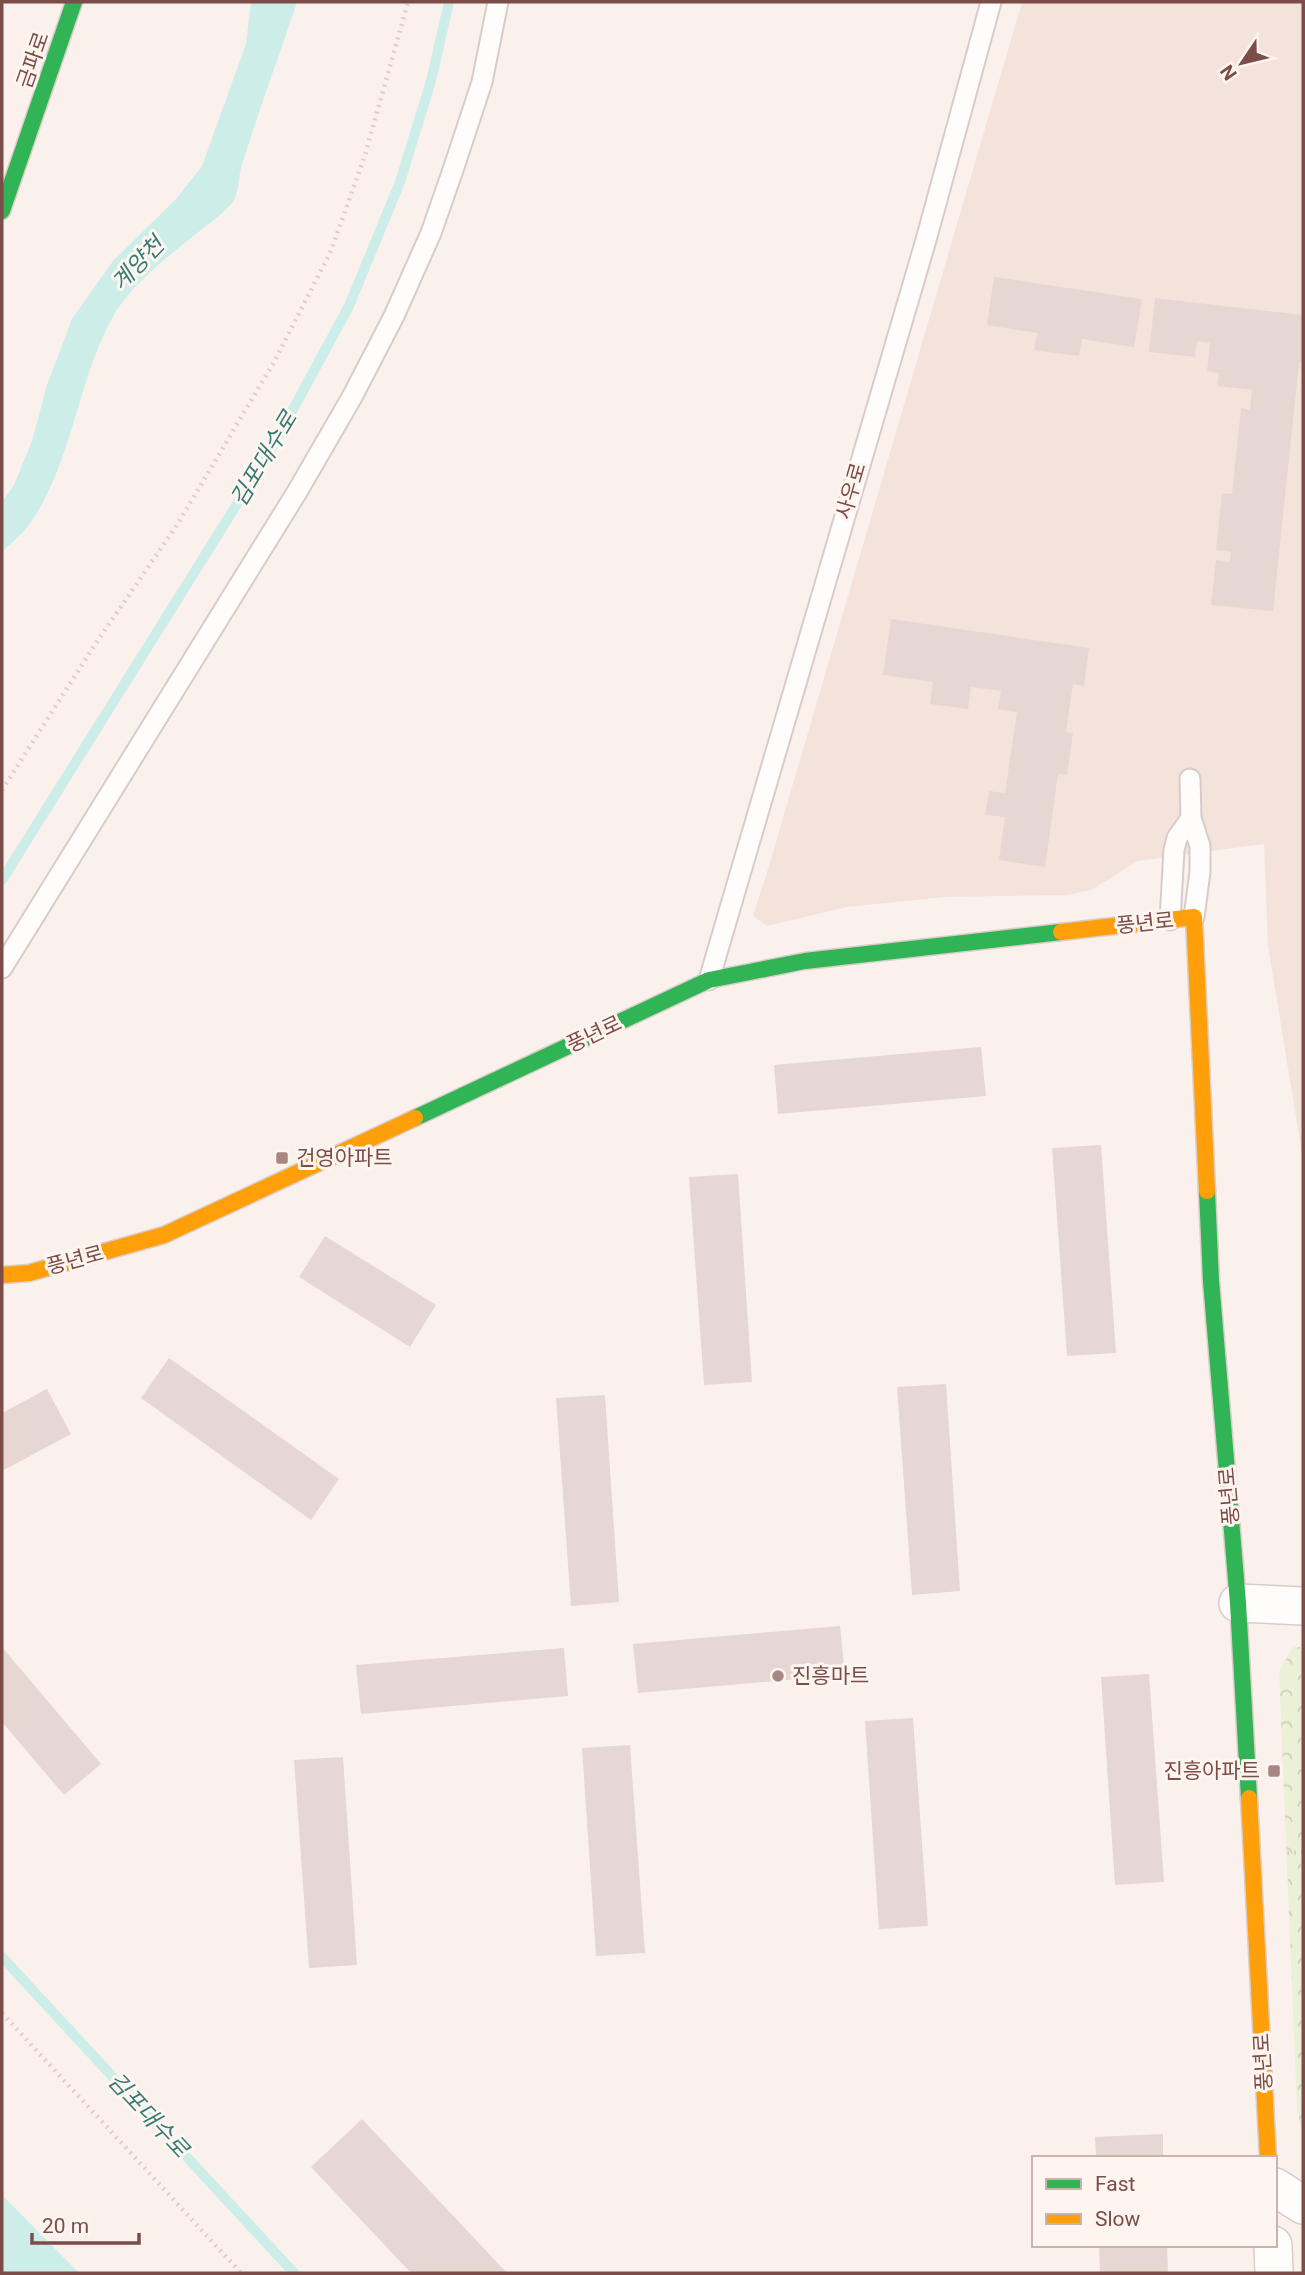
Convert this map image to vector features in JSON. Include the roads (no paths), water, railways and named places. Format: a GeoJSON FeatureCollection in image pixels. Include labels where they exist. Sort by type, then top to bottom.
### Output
{"type":"FeatureCollection","features":[{"type":"Feature","properties":{"kind":"street","name":"금파로"},"geometry":{"type":"LineString","coordinates":[[2,211],[74,2]]}},
{"type":"Feature","properties":{"kind":"street","name":"풍년로"},"geometry":{"type":"LineString","coordinates":[[2,1275],[29,1273],[164,1235],[709,980],[805,961],[1194,917],[1211,1281],[1238,1603],[1268,2156]]}},
{"type":"Feature","properties":{"kind":"street"},"geometry":{"type":"LineString","coordinates":[[1238,1603],[1303,1606]]}},
{"type":"Feature","properties":{"kind":"street"},"geometry":{"type":"LineString","coordinates":[[1277,2188],[1303,2205]]}},
{"type":"Feature","properties":{"kind":"street"},"geometry":{"type":"LineString","coordinates":[[1273,2247],[1274,2273]]}},
{"type":"Feature","properties":{"kind":"lane"},"geometry":{"type":"LineString","coordinates":[[2,968],[297,492],[352,397],[394,316],[430,233],[454,167],[482,82],[498,2]]}},
{"type":"Feature","properties":{"kind":"lane","name":"사우로"},"geometry":{"type":"LineString","coordinates":[[709,980],[926,240],[991,2]]}},
{"type":"Feature","properties":{"kind":"lane"},"geometry":{"type":"LineString","coordinates":[[1190,779],[1191,818],[1200,846],[1200,872],[1194,917]]}},
{"type":"Feature","properties":{"kind":"lane"},"geometry":{"type":"LineString","coordinates":[[1170,920],[1174,849],[1177,838],[1191,818]]}},
{"type":"Feature","properties":{"kind":"water","name":"계양천"},"geometry":{"type":"Polygon","coordinates":[[[251,2],[297,2],[241,168],[234,200],[149,273],[119,307],[99,345],[65,449],[45,499],[28,526],[2,552],[2,502],[14,485],[32,441],[47,385],[72,319],[113,261],[176,199],[202,166],[246,44],[251,2]]]}},
{"type":"Feature","properties":{"kind":"water"},"geometry":{"type":"Polygon","coordinates":[[[2,2195],[79,2273],[2,2273],[2,2195]]]}},
{"type":"Feature","properties":{"kind":"waterway","name":"김포대수로"},"geometry":{"type":"LineString","coordinates":[[2,880],[272,448],[349,306],[400,182],[431,81],[449,2]]}},
{"type":"Feature","properties":{"kind":"waterway","name":"김포대수로"},"geometry":{"type":"LineString","coordinates":[[2,1957],[294,2273]]}},
{"type":"Feature","properties":{"kind":"place","name":"건영아파트"},"geometry":{"type":"Point","coordinates":[282,1158]}},
{"type":"Feature","properties":{"kind":"place","name":"진흥마트"},"geometry":{"type":"Point","coordinates":[778,1676]}},
{"type":"Feature","properties":{"kind":"place","name":"진흥아파트"},"geometry":{"type":"Point","coordinates":[1274,1771]}}]}
